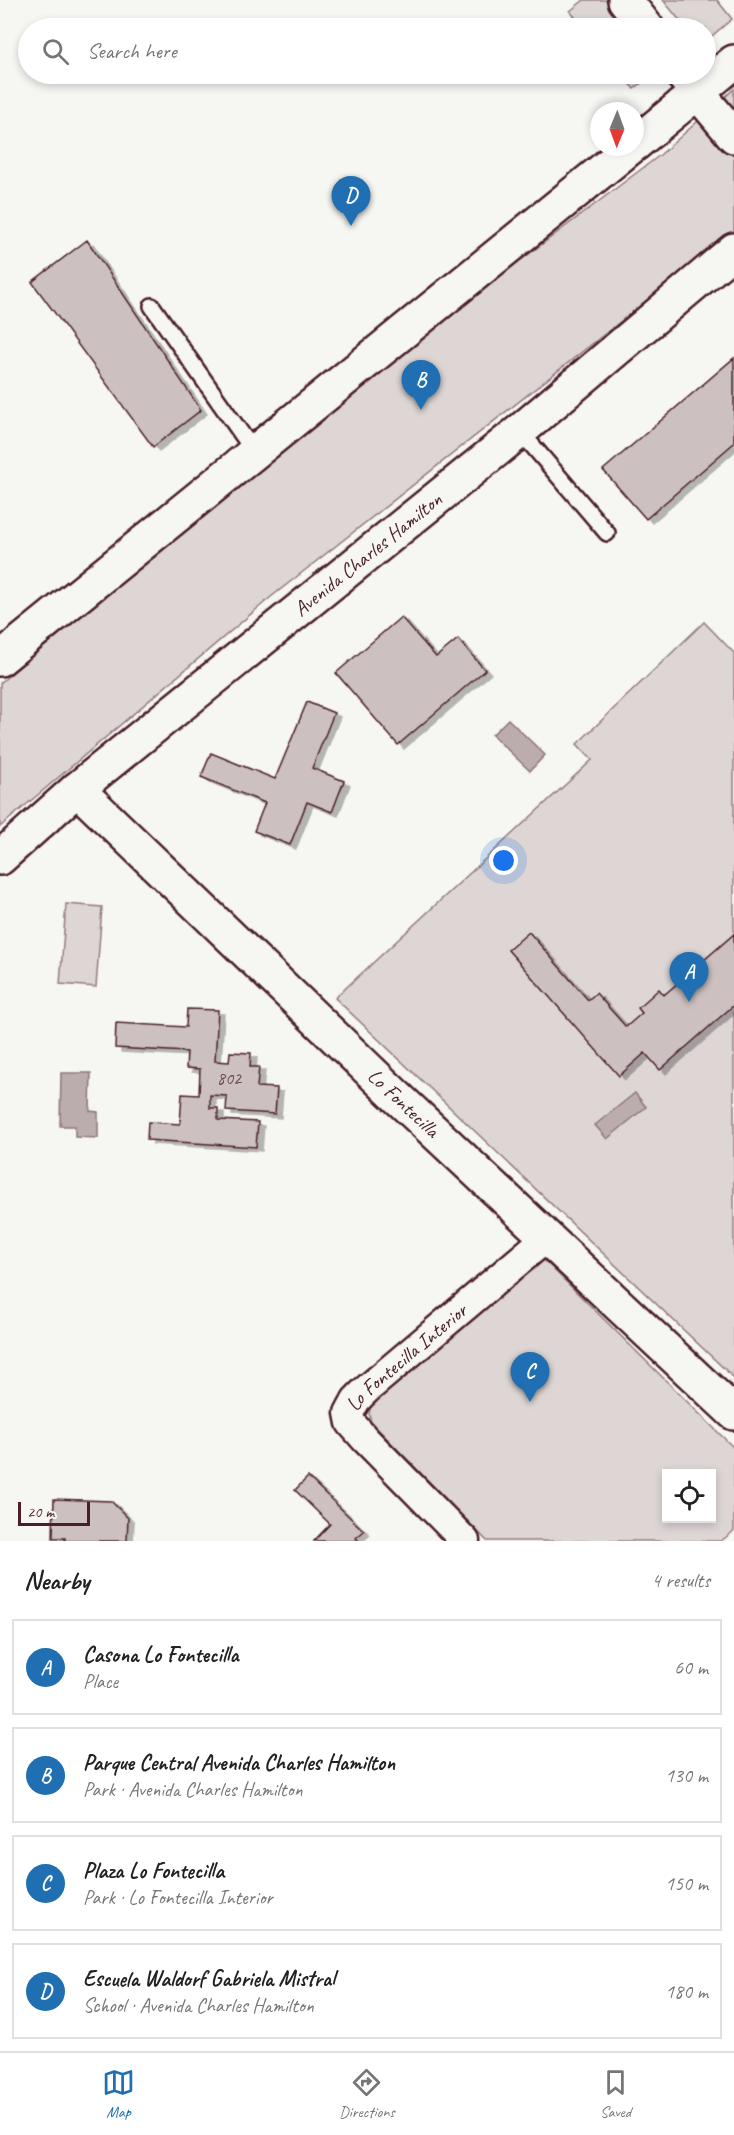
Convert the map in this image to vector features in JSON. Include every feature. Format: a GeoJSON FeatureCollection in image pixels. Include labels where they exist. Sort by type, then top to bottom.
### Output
{"type":"FeatureCollection","features":[{"type":"Feature","properties":{"kind":"main road"},"geometry":{"type":"LineString","coordinates":[[625,0],[639,18]]}},
{"type":"Feature","properties":{"kind":"main road"},"geometry":{"type":"LineString","coordinates":[[716,71],[734,62]]}},
{"type":"Feature","properties":{"kind":"main road"},"geometry":{"type":"LineString","coordinates":[[644,134],[689,84]]}},
{"type":"Feature","properties":{"kind":"main road"},"geometry":{"type":"LineString","coordinates":[[691,84],[734,136]]}},
{"type":"Feature","properties":{"kind":"main road"},"geometry":{"type":"LineString","coordinates":[[0,659],[620,156]]}},
{"type":"Feature","properties":{"kind":"main road","name":"Avenida Charles Hamilton"},"geometry":{"type":"LineString","coordinates":[[0,858],[77,789],[520,431],[734,250]]}},
{"type":"Feature","properties":{"kind":"main road","name":"Lo Fontecilla"},"geometry":{"type":"LineString","coordinates":[[77,789],[546,1238],[734,1413]]}},
{"type":"Feature","properties":{"kind":"street","name":"Lo Fontecilla Interior"},"geometry":{"type":"LineString","coordinates":[[465,1541],[364,1439],[351,1423],[349,1413],[356,1400],[366,1390],[546,1238]]}},
{"type":"Feature","properties":{"kind":"lane"},"geometry":{"type":"LineString","coordinates":[[152,306],[255,453]]}},
{"type":"Feature","properties":{"kind":"lane"},"geometry":{"type":"LineString","coordinates":[[520,431],[607,533]]}},
{"type":"Feature","properties":{"kind":"shaded area"},"geometry":{"type":"Polygon","coordinates":[[[584,0],[606,0],[621,18],[576,18],[570,11],[584,0]]]}},
{"type":"Feature","properties":{"kind":"shaded area"},"geometry":{"type":"Polygon","coordinates":[[[663,0],[717,0],[732,19],[716,33],[716,18],[678,18],[663,0]]]}},
{"type":"Feature","properties":{"kind":"shaded area"},"geometry":{"type":"Polygon","coordinates":[[[630,84],[640,84],[634,89],[630,84]]]}},
{"type":"Feature","properties":{"kind":"shaded area"},"geometry":{"type":"Polygon","coordinates":[[[734,89],[734,232],[271,597],[0,827],[0,683],[443,319],[660,155],[734,89]]]}},
{"type":"Feature","properties":{"kind":"shaded area"},"geometry":{"type":"Polygon","coordinates":[[[704,622],[734,653],[734,1378],[335,998],[592,760],[577,744],[704,622]]]}},
{"type":"Feature","properties":{"kind":"shaded area"},"geometry":{"type":"Polygon","coordinates":[[[508,719],[545,755],[530,771],[492,735],[508,719]]]}},
{"type":"Feature","properties":{"kind":"shaded area"},"geometry":{"type":"Polygon","coordinates":[[[66,904],[102,907],[96,987],[60,984],[66,904]]]}},
{"type":"Feature","properties":{"kind":"shaded area"},"geometry":{"type":"Polygon","coordinates":[[[61,1073],[91,1073],[90,1111],[98,1112],[98,1138],[75,1137],[75,1126],[60,1126],[61,1073]]]}},
{"type":"Feature","properties":{"kind":"shaded area"},"geometry":{"type":"Polygon","coordinates":[[[635,1093],[646,1107],[607,1139],[595,1125],[635,1093]]]}},
{"type":"Feature","properties":{"kind":"shaded area"},"geometry":{"type":"Polygon","coordinates":[[[544,1260],[734,1448],[734,1531],[721,1541],[487,1541],[371,1422],[369,1413],[374,1397],[544,1260]]]}},
{"type":"Feature","properties":{"kind":"building"},"geometry":{"type":"Polygon","coordinates":[[[87,240],[201,410],[153,447],[32,282],[87,240]]]}},
{"type":"Feature","properties":{"kind":"building"},"geometry":{"type":"Polygon","coordinates":[[[734,358],[734,443],[646,519],[603,470],[734,358]]]}},
{"type":"Feature","properties":{"kind":"building"},"geometry":{"type":"Polygon","coordinates":[[[401,617],[436,657],[458,639],[485,670],[398,745],[336,673],[401,617]]]}},
{"type":"Feature","properties":{"kind":"building"},"geometry":{"type":"Polygon","coordinates":[[[307,702],[334,713],[312,768],[344,781],[332,812],[307,802],[290,845],[254,831],[265,803],[201,777],[211,753],[275,779],[307,702]]]}},
{"type":"Feature","properties":{"kind":"building"},"geometry":{"type":"Polygon","coordinates":[[[529,932],[588,1000],[596,993],[626,1027],[642,1013],[638,1008],[659,989],[664,995],[734,934],[734,1005],[660,1070],[645,1053],[619,1076],[508,950],[529,932]]]}},
{"type":"Feature","properties":{"kind":"building"},"geometry":{"type":"Polygon","coordinates":[[[187,1009],[218,1010],[215,1061],[229,1062],[230,1052],[251,1053],[250,1067],[259,1067],[257,1087],[277,1088],[275,1114],[226,1111],[227,1096],[210,1095],[210,1108],[218,1108],[218,1120],[258,1122],[256,1147],[147,1140],[148,1122],[180,1124],[182,1094],[199,1095],[200,1069],[186,1068],[187,1052],[115,1048],[116,1023],[186,1027],[187,1009]]]}},
{"type":"Feature","properties":{"kind":"building"},"geometry":{"type":"Polygon","coordinates":[[[308,1477],[364,1531],[356,1538],[359,1541],[314,1541],[330,1524],[295,1490],[308,1477]]]}},
{"type":"Feature","properties":{"kind":"building"},"geometry":{"type":"Polygon","coordinates":[[[54,1499],[111,1501],[128,1518],[127,1541],[65,1541],[65,1538],[53,1538],[54,1499]]]}},
{"type":"Feature","properties":{"kind":"place","name":"Escuela Waldorf Gabriela Mistral"},"geometry":{"type":"Point","coordinates":[351,226]}},
{"type":"Feature","properties":{"kind":"place","name":"Parque Central Avenida Charles Hamilton"},"geometry":{"type":"Point","coordinates":[421,410]}},
{"type":"Feature","properties":{"kind":"place","name":"Casona Lo Fontecilla"},"geometry":{"type":"Point","coordinates":[689,1002]}},
{"type":"Feature","properties":{"kind":"place","name":"Plaza Lo Fontecilla"},"geometry":{"type":"Point","coordinates":[530,1402]}}]}
